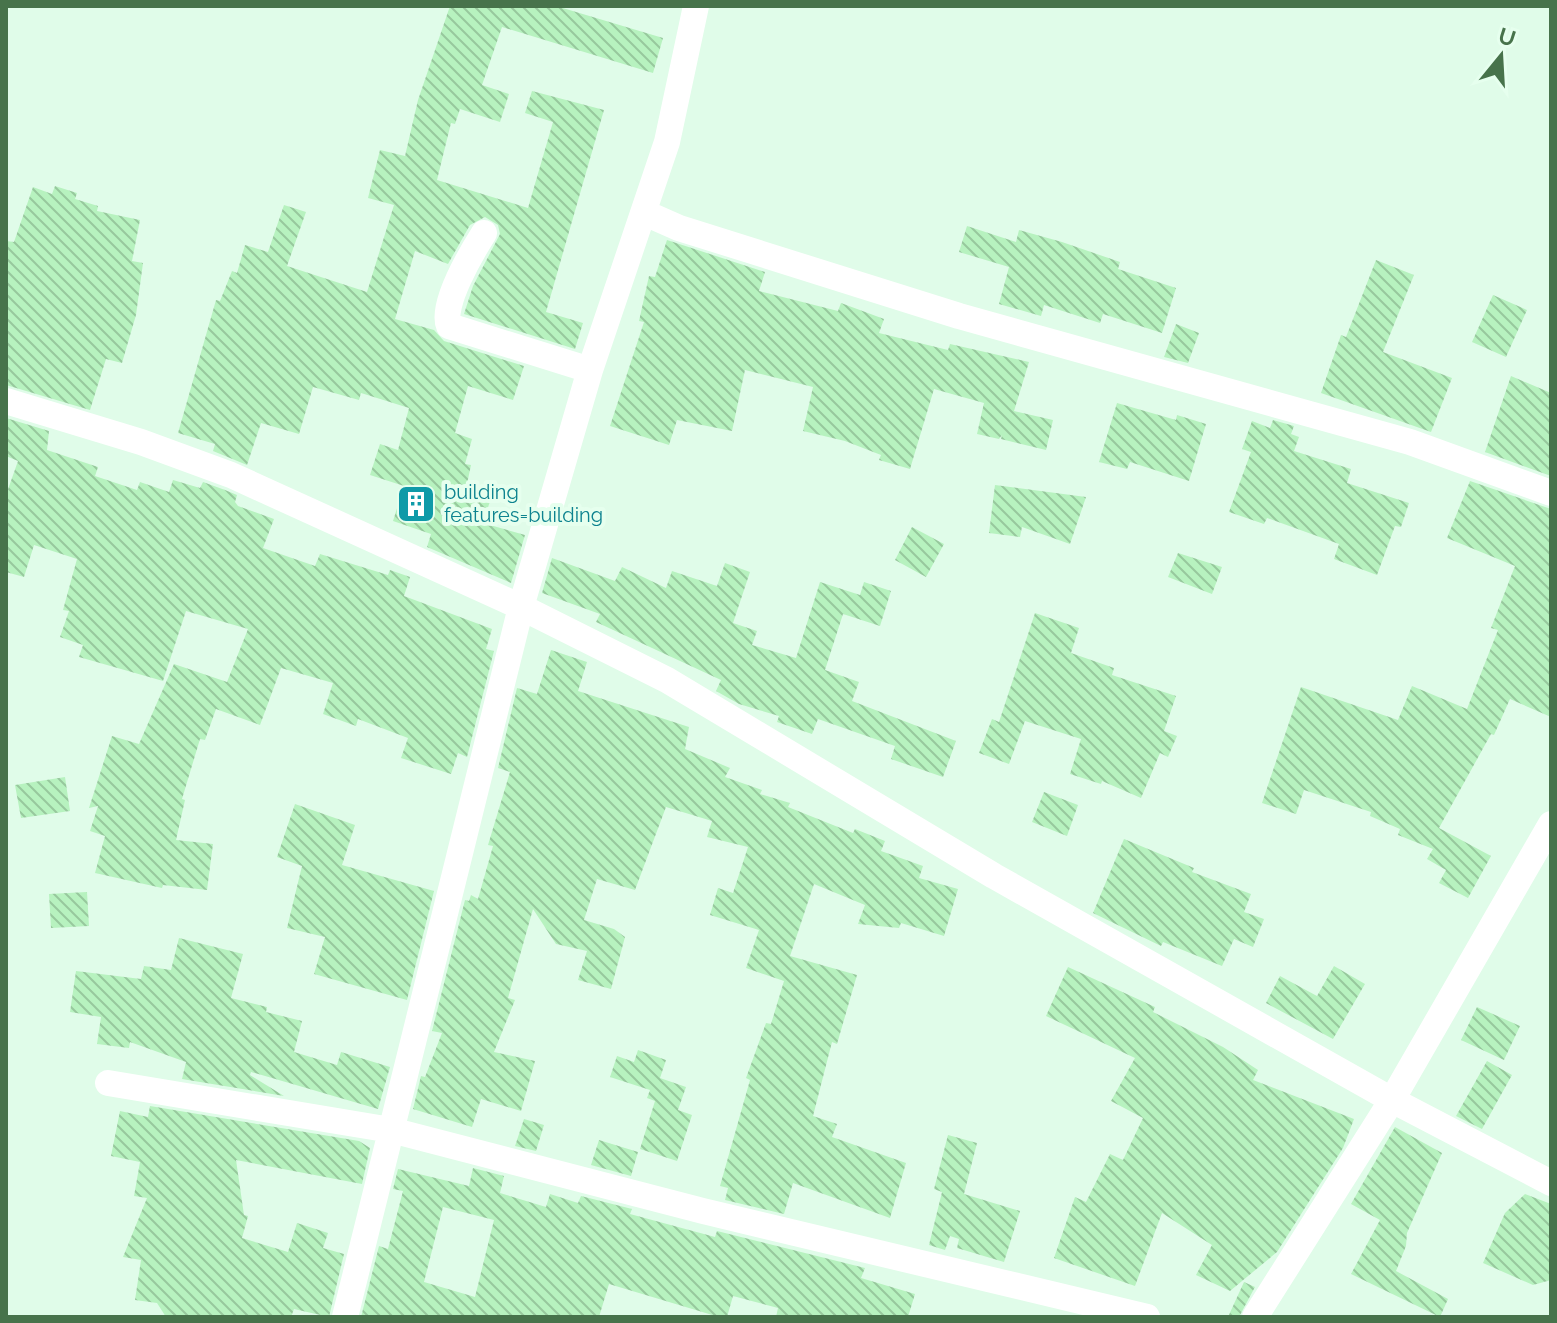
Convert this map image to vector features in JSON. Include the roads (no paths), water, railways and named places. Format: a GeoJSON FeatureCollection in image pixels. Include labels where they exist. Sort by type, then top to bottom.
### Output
{"type":"FeatureCollection","features":[{"type":"Feature","properties":{"kind":"street"},"geometry":{"type":"LineString","coordinates":[[345,1317],[521,607],[590,370],[667,142],[696,6]]}},
{"type":"Feature","properties":{"kind":"street"},"geometry":{"type":"LineString","coordinates":[[645,213],[679,228],[959,316],[1410,442],[1551,493]]}},
{"type":"Feature","properties":{"kind":"street"},"geometry":{"type":"LineString","coordinates":[[484,233],[464,266],[447,313],[449,326],[500,345],[590,370]]}},
{"type":"Feature","properties":{"kind":"street"},"geometry":{"type":"LineString","coordinates":[[6,401],[141,442],[231,475],[521,607],[694,695],[957,855],[1392,1100],[1551,1183]]}},
{"type":"Feature","properties":{"kind":"street"},"geometry":{"type":"LineString","coordinates":[[1255,1317],[1392,1100],[1551,824]]}},
{"type":"Feature","properties":{"kind":"street"},"geometry":{"type":"LineString","coordinates":[[108,1083],[391,1130],[703,1211],[1147,1317]]}},
{"type":"Feature","properties":{"kind":"place","name":"building features=building"},"geometry":{"type":"Point","coordinates":[416,504]}}]}
